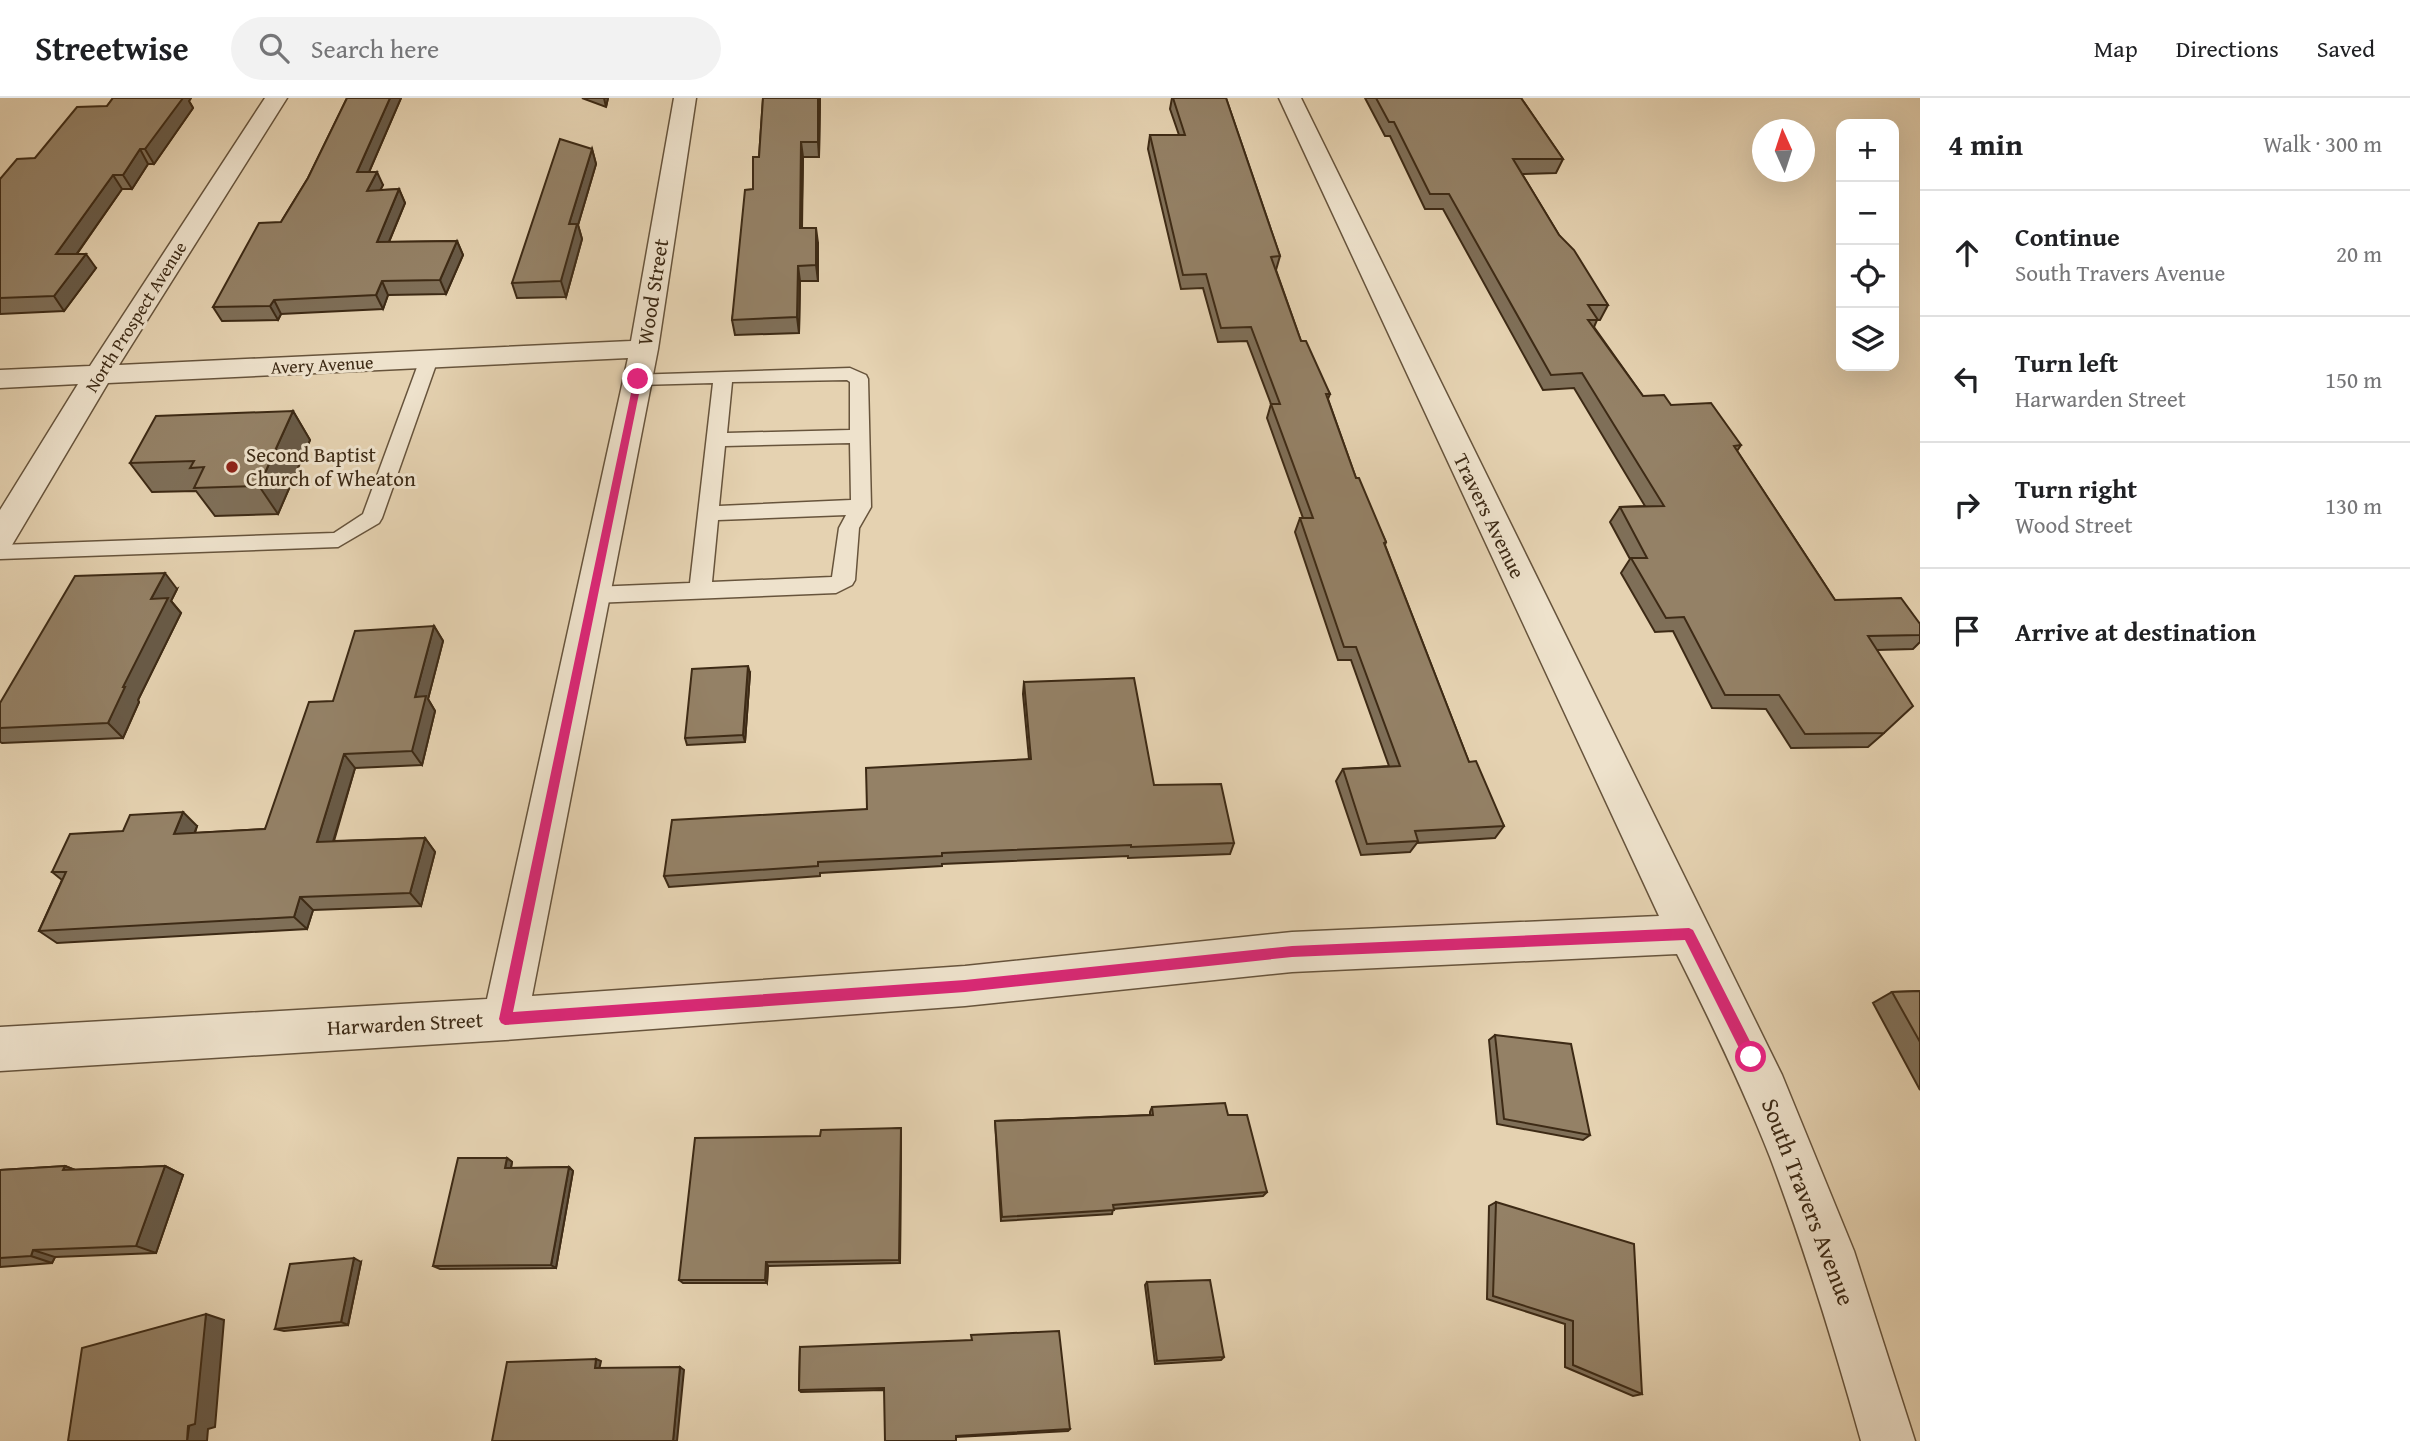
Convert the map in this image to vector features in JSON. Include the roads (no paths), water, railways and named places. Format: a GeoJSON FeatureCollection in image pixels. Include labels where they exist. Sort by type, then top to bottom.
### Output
{"type":"FeatureCollection","features":[{"type":"Feature","properties":{"kind":"street","name":"North Prospect Avenue"},"geometry":{"type":"LineString","coordinates":[[0,537],[99,374],[276,98]]}},
{"type":"Feature","properties":{"kind":"street","name":"Wood Street"},"geometry":{"type":"LineString","coordinates":[[505,1019],[641,364],[685,98]]}},
{"type":"Feature","properties":{"kind":"street","name":"Travers Avenue"},"geometry":{"type":"LineString","coordinates":[[1290,98],[1689,934]]}},
{"type":"Feature","properties":{"kind":"street","name":"Avery Avenue"},"geometry":{"type":"LineString","coordinates":[[0,379],[429,359],[641,364]]}},
{"type":"Feature","properties":{"kind":"street","name":"Harwarden Street"},"geometry":{"type":"LineString","coordinates":[[0,1049],[505,1019],[965,986],[1292,951],[1689,934]]}},
{"type":"Feature","properties":{"kind":"street","name":"South Travers Avenue"},"geometry":{"type":"LineString","coordinates":[[1689,934],[1751,1057],[1806,1188],[1856,1329],[1888,1441]]}},
{"type":"Feature","properties":{"kind":"lane"},"geometry":{"type":"LineString","coordinates":[[0,552],[262,545],[338,540],[372,518],[429,359]]}},
{"type":"Feature","properties":{"kind":"lane"},"geometry":{"type":"LineString","coordinates":[[593,594],[700,593],[836,585],[844,580],[849,528],[860,507],[859,379],[850,374],[723,377],[641,364]]}},
{"type":"Feature","properties":{"kind":"lane"},"geometry":{"type":"LineString","coordinates":[[700,593],[723,377]]}},
{"type":"Feature","properties":{"kind":"lane"},"geometry":{"type":"LineString","coordinates":[[716,440],[861,436]]}},
{"type":"Feature","properties":{"kind":"lane"},"geometry":{"type":"LineString","coordinates":[[708,513],[860,507]]}},
{"type":"Feature","properties":{"kind":"place","name":"Second Baptist Church of Wheaton"},"geometry":{"type":"Point","coordinates":[232,467]}}]}
